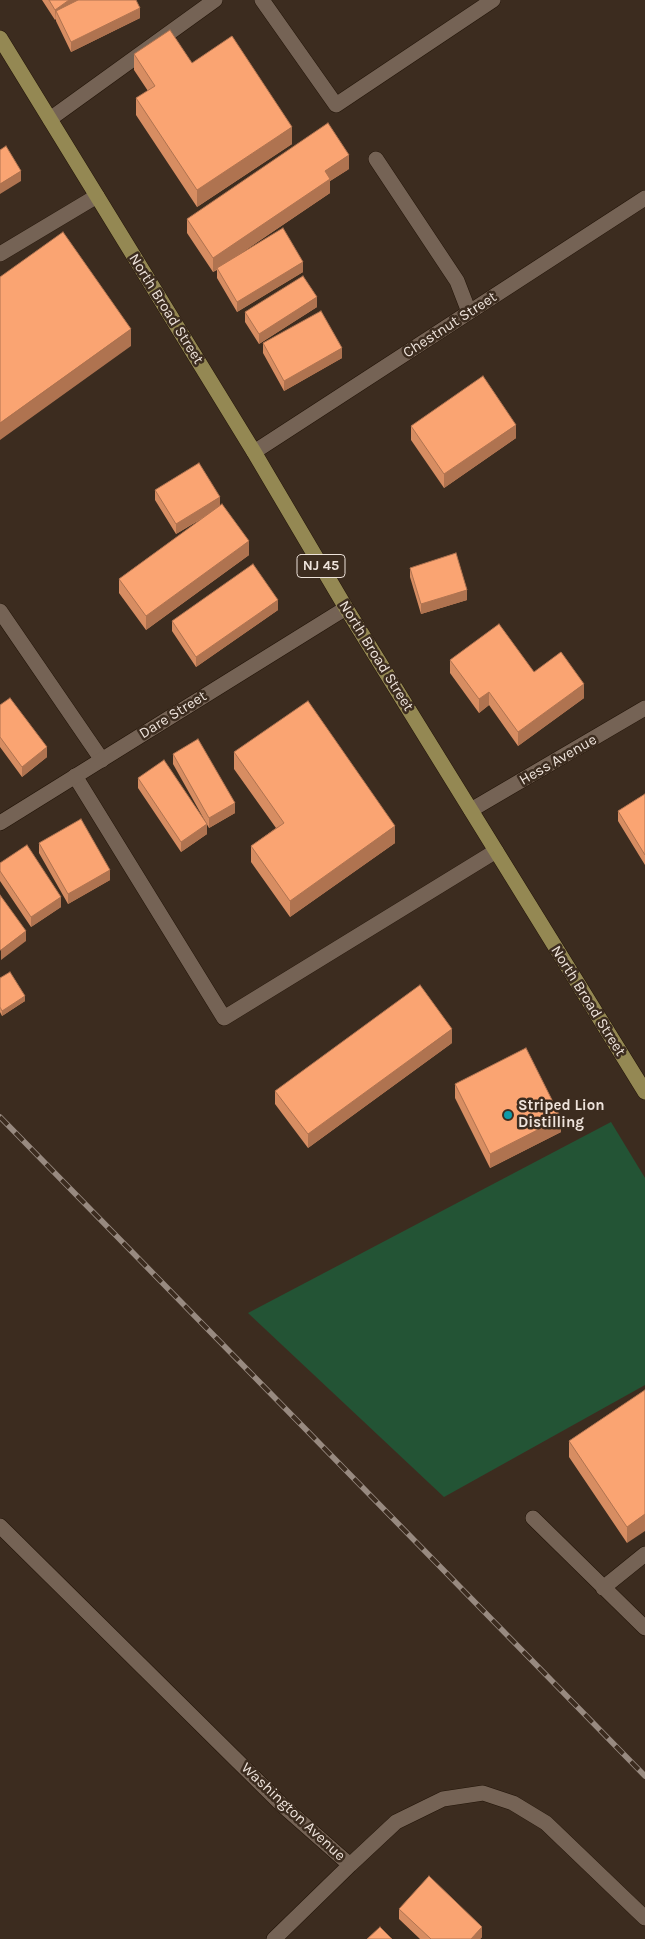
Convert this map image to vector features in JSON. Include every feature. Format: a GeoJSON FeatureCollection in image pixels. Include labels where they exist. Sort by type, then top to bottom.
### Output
{"type":"FeatureCollection","features":[{"type":"Feature","properties":{"kind":"main road","name":"North Broad Street"},"geometry":{"type":"LineString","coordinates":[[0,38],[254,452],[346,608],[645,1092]]}},
{"type":"Feature","properties":{"kind":"street"},"geometry":{"type":"LineString","coordinates":[[50,119],[214,0]]}},
{"type":"Feature","properties":{"kind":"street"},"geometry":{"type":"LineString","coordinates":[[262,0],[336,105],[493,0]]}},
{"type":"Feature","properties":{"kind":"street"},"geometry":{"type":"LineString","coordinates":[[376,159],[457,281],[469,312]]}},
{"type":"Feature","properties":{"kind":"street"},"geometry":{"type":"LineString","coordinates":[[0,254],[97,196]]}},
{"type":"Feature","properties":{"kind":"street","name":"Chestnut Street"},"geometry":{"type":"LineString","coordinates":[[254,452],[645,198]]}},
{"type":"Feature","properties":{"kind":"street","name":"Dare Street"},"geometry":{"type":"LineString","coordinates":[[0,823],[346,608]]}},
{"type":"Feature","properties":{"kind":"street"},"geometry":{"type":"LineString","coordinates":[[0,611],[102,760]]}},
{"type":"Feature","properties":{"kind":"street","name":"Hess Avenue"},"geometry":{"type":"LineString","coordinates":[[471,810],[645,708]]}},
{"type":"Feature","properties":{"kind":"street"},"geometry":{"type":"LineString","coordinates":[[75,776],[224,1018],[496,851]]}},
{"type":"Feature","properties":{"kind":"street"},"geometry":{"type":"LineString","coordinates":[[533,1518],[645,1628]]}},
{"type":"Feature","properties":{"kind":"street","name":"Washington Avenue"},"geometry":{"type":"LineString","coordinates":[[0,1526],[282,1805],[350,1864],[396,1822],[443,1799],[483,1793],[512,1803],[546,1823],[645,1918]]}},
{"type":"Feature","properties":{"kind":"street"},"geometry":{"type":"LineString","coordinates":[[603,1588],[645,1554]]}},
{"type":"Feature","properties":{"kind":"street"},"geometry":{"type":"LineString","coordinates":[[274,1939],[350,1864]]}},
{"type":"Feature","properties":{"kind":"green space"},"geometry":{"type":"Polygon","coordinates":[[[611,1122],[645,1178],[645,1385],[444,1497],[248,1313],[611,1122]]]}},
{"type":"Feature","properties":{"kind":"building"},"geometry":{"type":"Polygon","coordinates":[[[49,0],[69,0],[55,10],[49,0]]]}},
{"type":"Feature","properties":{"kind":"building"},"geometry":{"type":"Polygon","coordinates":[[[78,0],[136,0],[140,8],[71,42],[56,11],[78,0]]]}},
{"type":"Feature","properties":{"kind":"building"},"geometry":{"type":"Polygon","coordinates":[[[170,30],[192,63],[232,36],[292,127],[197,190],[136,98],[155,86],[134,54],[170,30]]]}},
{"type":"Feature","properties":{"kind":"building"},"geometry":{"type":"Polygon","coordinates":[[[328,123],[349,155],[325,171],[330,179],[213,258],[187,219],[328,123]]]}},
{"type":"Feature","properties":{"kind":"building"},"geometry":{"type":"Polygon","coordinates":[[[6,146],[21,171],[0,184],[0,150],[6,146]]]}},
{"type":"Feature","properties":{"kind":"building"},"geometry":{"type":"Polygon","coordinates":[[[283,228],[303,262],[237,302],[217,268],[283,228]]]}},
{"type":"Feature","properties":{"kind":"building"},"geometry":{"type":"Polygon","coordinates":[[[63,232],[131,329],[0,423],[0,277],[63,232]]]}},
{"type":"Feature","properties":{"kind":"building"},"geometry":{"type":"Polygon","coordinates":[[[303,276],[317,297],[259,334],[245,312],[303,276]]]}},
{"type":"Feature","properties":{"kind":"building"},"geometry":{"type":"Polygon","coordinates":[[[321,311],[342,348],[284,381],[263,343],[321,311]]]}},
{"type":"Feature","properties":{"kind":"building"},"geometry":{"type":"Polygon","coordinates":[[[483,376],[516,425],[444,474],[411,426],[483,376]]]}},
{"type":"Feature","properties":{"kind":"building"},"geometry":{"type":"Polygon","coordinates":[[[199,463],[220,497],[176,524],[155,490],[199,463]]]}},
{"type":"Feature","properties":{"kind":"building"},"geometry":{"type":"Polygon","coordinates":[[[222,504],[249,541],[146,616],[119,579],[222,504]]]}},
{"type":"Feature","properties":{"kind":"building"},"geometry":{"type":"Polygon","coordinates":[[[456,553],[467,590],[421,604],[410,568],[456,553]]]}},
{"type":"Feature","properties":{"kind":"building"},"geometry":{"type":"Polygon","coordinates":[[[253,564],[278,600],[196,657],[172,621],[253,564]]]}},
{"type":"Feature","properties":{"kind":"building"},"geometry":{"type":"Polygon","coordinates":[[[499,624],[534,672],[561,652],[584,684],[518,732],[489,692],[479,699],[450,660],[499,624]]]}},
{"type":"Feature","properties":{"kind":"building"},"geometry":{"type":"Polygon","coordinates":[[[10,698],[47,747],[22,767],[0,737],[0,705],[10,698]]]}},
{"type":"Feature","properties":{"kind":"building"},"geometry":{"type":"Polygon","coordinates":[[[308,701],[395,826],[290,901],[251,846],[284,823],[234,752],[308,701]]]}},
{"type":"Feature","properties":{"kind":"building"},"geometry":{"type":"Polygon","coordinates":[[[198,739],[235,803],[209,818],[173,754],[198,739]]]}},
{"type":"Feature","properties":{"kind":"building"},"geometry":{"type":"Polygon","coordinates":[[[164,760],[207,824],[181,842],[138,778],[164,760]]]}},
{"type":"Feature","properties":{"kind":"building"},"geometry":{"type":"Polygon","coordinates":[[[645,794],[645,855],[618,811],[645,794]]]}},
{"type":"Feature","properties":{"kind":"building"},"geometry":{"type":"Polygon","coordinates":[[[81,819],[110,870],[68,894],[39,843],[81,819]]]}},
{"type":"Feature","properties":{"kind":"building"},"geometry":{"type":"Polygon","coordinates":[[[27,845],[61,897],[31,917],[0,871],[0,863],[27,845]]]}},
{"type":"Feature","properties":{"kind":"building"},"geometry":{"type":"Polygon","coordinates":[[[0,895],[26,931],[1,950],[0,950],[0,895]]]}},
{"type":"Feature","properties":{"kind":"building"},"geometry":{"type":"Polygon","coordinates":[[[10,972],[25,996],[2,1011],[0,1007],[0,978],[10,972]]]}},
{"type":"Feature","properties":{"kind":"building"},"geometry":{"type":"Polygon","coordinates":[[[420,985],[452,1029],[308,1134],[275,1091],[420,985]]]}},
{"type":"Feature","properties":{"kind":"building","name":"Striped Lion Distilling"},"geometry":{"type":"Polygon","coordinates":[[[526,1048],[561,1118],[490,1154],[455,1084],[526,1048]]]}},
{"type":"Feature","properties":{"kind":"building"},"geometry":{"type":"Polygon","coordinates":[[[645,1390],[645,1514],[627,1527],[569,1441],[645,1390]]]}},
{"type":"Feature","properties":{"kind":"building"},"geometry":{"type":"Polygon","coordinates":[[[429,1876],[482,1927],[471,1939],[431,1939],[399,1909],[429,1876]]]}},
{"type":"Feature","properties":{"kind":"building"},"geometry":{"type":"Polygon","coordinates":[[[380,1927],[392,1939],[367,1939],[380,1927]]]}},
{"type":"Feature","properties":{"kind":"railway"},"geometry":{"type":"LineString","coordinates":[[0,1117],[645,1776]]}},
{"type":"Feature","properties":{"kind":"place","name":"Striped Lion Distilling"},"geometry":{"type":"Point","coordinates":[508,1115]}}]}
